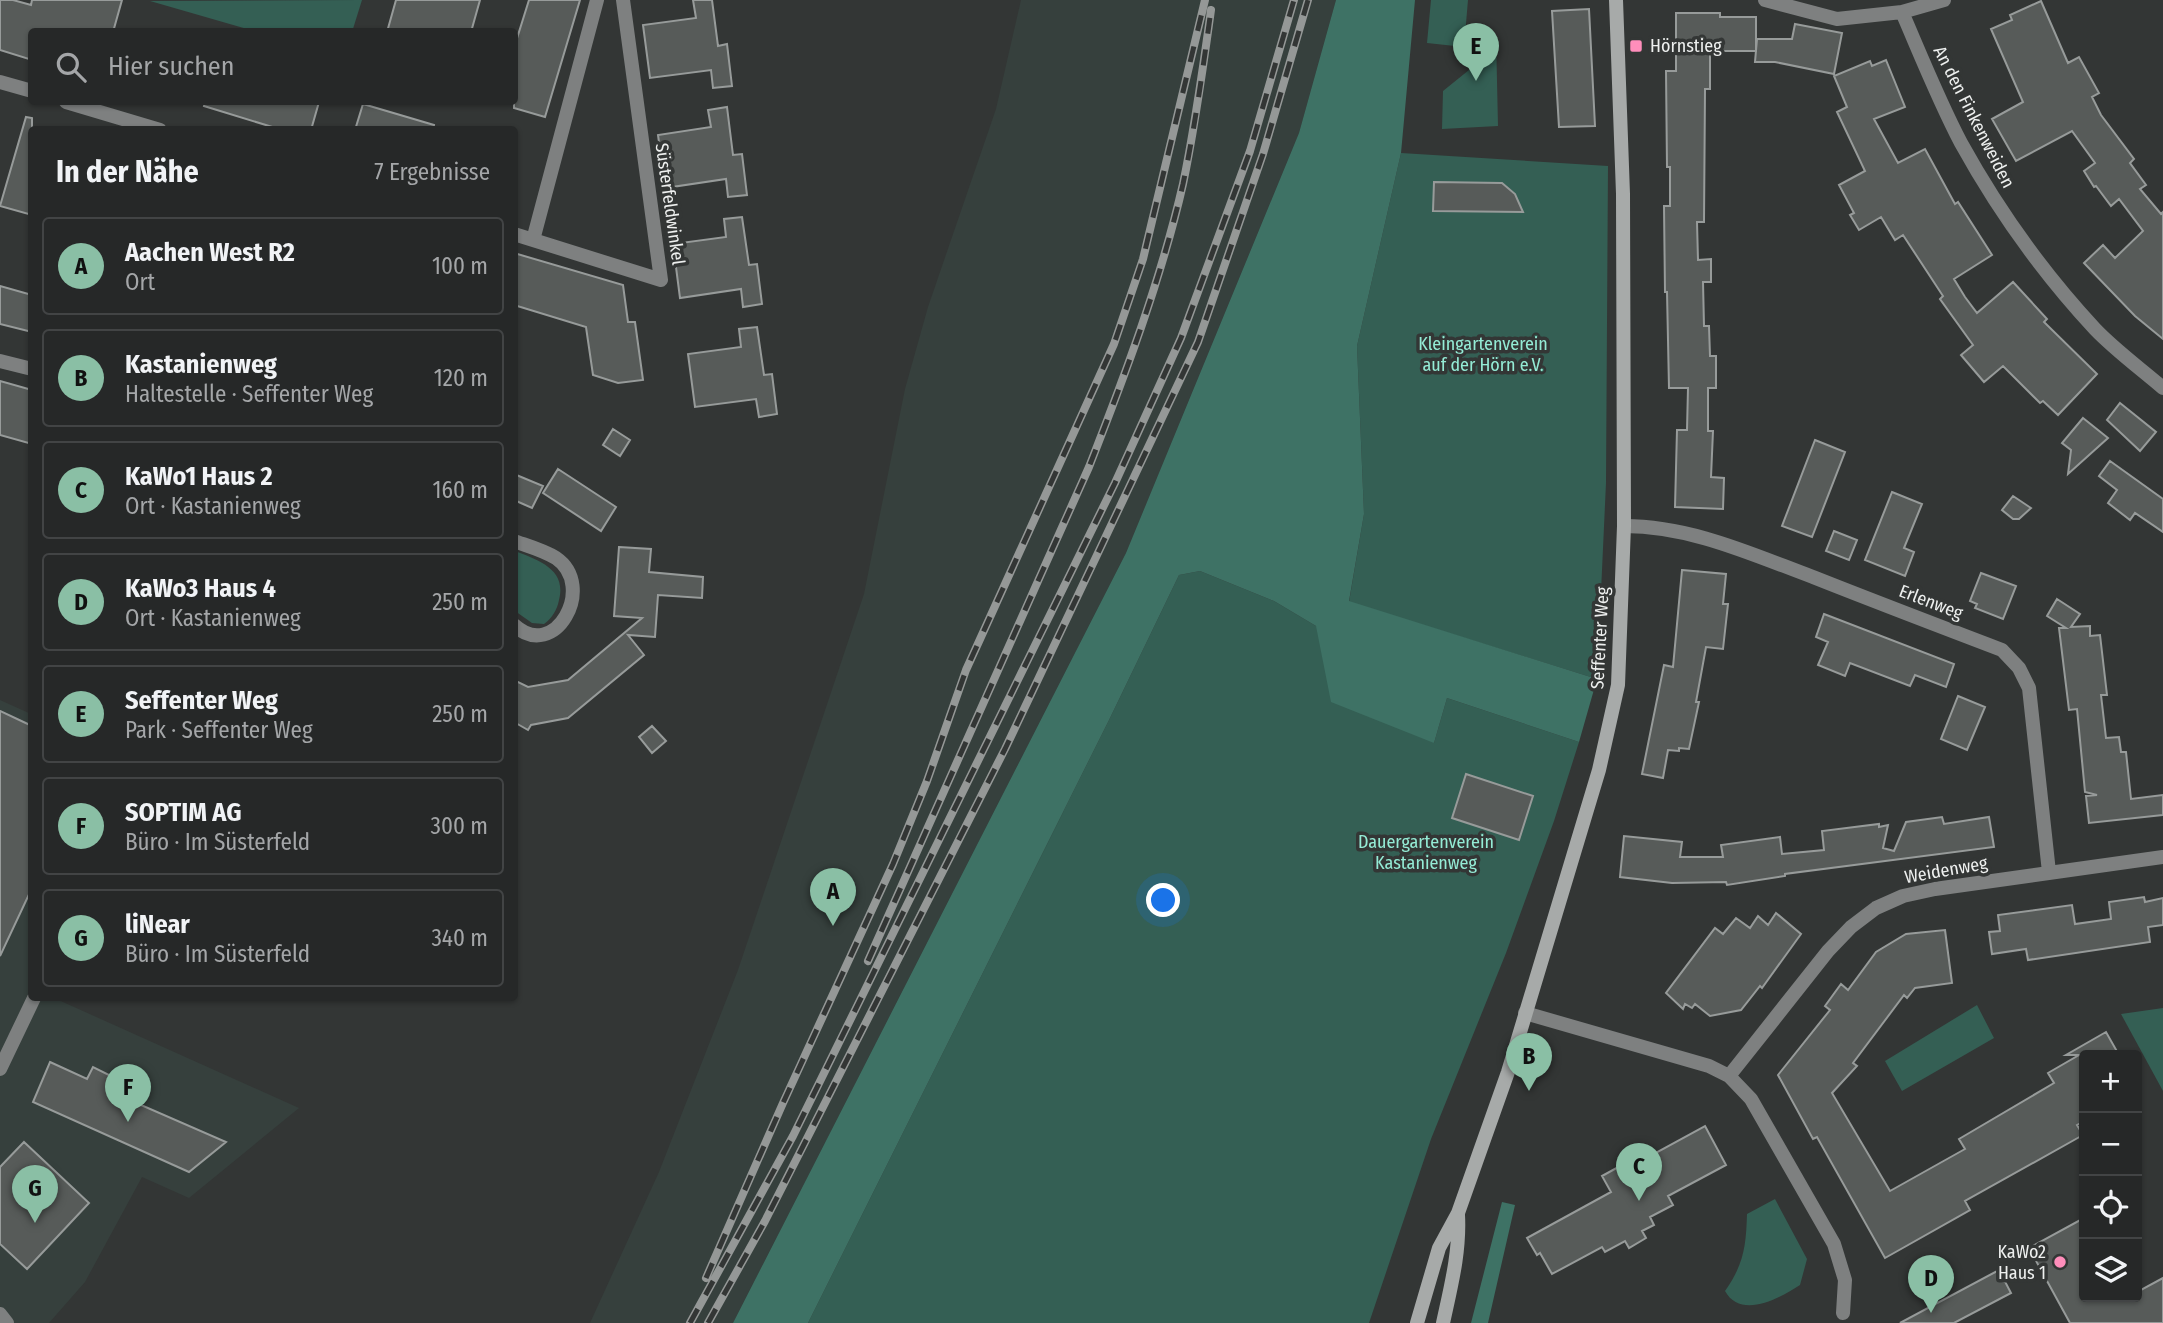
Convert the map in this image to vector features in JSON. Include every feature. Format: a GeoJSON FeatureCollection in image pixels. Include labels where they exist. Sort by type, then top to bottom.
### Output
{"type":"FeatureCollection","features":[{"type":"Feature","properties":{"kind":"street"},"geometry":{"type":"LineString","coordinates":[[533,240],[597,0]]}},
{"type":"Feature","properties":{"kind":"street","name":"Süsterfeldwinkel"},"geometry":{"type":"LineString","coordinates":[[518,235],[661,280],[623,0]]}},
{"type":"Feature","properties":{"kind":"street","name":"Seffenter Weg"},"geometry":{"type":"LineString","coordinates":[[1417,1323],[1439,1248],[1458,1213],[1501,1091],[1599,770],[1618,685],[1625,526],[1623,194],[1616,0]]}},
{"type":"Feature","properties":{"kind":"street"},"geometry":{"type":"LineString","coordinates":[[1765,0],[1836,19],[1902,12],[1944,0]]}},
{"type":"Feature","properties":{"kind":"street","name":"An den Finkenweiden"},"geometry":{"type":"LineString","coordinates":[[1902,12],[1955,131],[1998,206],[2045,270],[2096,330],[2163,388]]}},
{"type":"Feature","properties":{"kind":"street"},"geometry":{"type":"LineString","coordinates":[[0,82],[28,90]]}},
{"type":"Feature","properties":{"kind":"street"},"geometry":{"type":"LineString","coordinates":[[76,105],[147,126]]}},
{"type":"Feature","properties":{"kind":"street"},"geometry":{"type":"LineString","coordinates":[[0,361],[28,368]]}},
{"type":"Feature","properties":{"kind":"street","name":"Erlenweg"},"geometry":{"type":"LineString","coordinates":[[1625,526],[1681,530],[2002,650],[2025,677],[2029,688],[2049,872]]}},
{"type":"Feature","properties":{"kind":"street"},"geometry":{"type":"LineString","coordinates":[[518,543],[557,559],[572,579],[574,593],[569,610],[555,630],[544,636],[532,635],[518,627]]}},
{"type":"Feature","properties":{"kind":"street","name":"Weidenweg"},"geometry":{"type":"LineString","coordinates":[[1729,1076],[1828,951],[1851,927],[1876,908],[1903,896],[1935,889],[2163,857]]}},
{"type":"Feature","properties":{"kind":"street"},"geometry":{"type":"LineString","coordinates":[[0,1069],[33,1001]]}},
{"type":"Feature","properties":{"kind":"street"},"geometry":{"type":"LineString","coordinates":[[1525,1013],[1709,1066],[1729,1076],[1751,1099],[1833,1244],[1845,1280],[1843,1313]]}},
{"type":"Feature","properties":{"kind":"street","name":"Seffenter Weg"},"geometry":{"type":"LineString","coordinates":[[1443,1323],[1456,1265],[1458,1213]]}},
{"type":"Feature","properties":{"kind":"street"},"geometry":{"type":"LineString","coordinates":[[0,1314],[7,1323]]}},
{"type":"Feature","properties":{"kind":"shaded area"},"geometry":{"type":"Polygon","coordinates":[[[1021,0],[1336,0],[1299,133],[1126,553],[733,1323],[590,1323],[659,1172],[738,970],[864,594],[905,389],[928,307],[996,109],[1021,0]]]}},
{"type":"Feature","properties":{"kind":"shaded area"},"geometry":{"type":"Polygon","coordinates":[[[0,700],[28,713],[28,1001],[61,1001],[299,1108],[189,1198],[142,1177],[85,1282],[49,1323],[0,1323],[0,700]]]}},
{"type":"Feature","properties":{"kind":"green space"},"geometry":{"type":"Polygon","coordinates":[[[362,0],[353,28],[244,28],[150,1],[362,0]]]}},
{"type":"Feature","properties":{"kind":"green space"},"geometry":{"type":"Polygon","coordinates":[[[1336,0],[1415,0],[1401,153],[1357,346],[1364,514],[1349,601],[1597,679],[1579,742],[1447,698],[1434,743],[1331,702],[1316,626],[1274,601],[1200,571],[1179,575],[808,1323],[733,1323],[1126,553],[1299,133],[1336,0]]]}},
{"type":"Feature","properties":{"kind":"green space"},"geometry":{"type":"Polygon","coordinates":[[[1431,0],[1468,0],[1464,47],[1427,43],[1431,0]]]}},
{"type":"Feature","properties":{"kind":"green space"},"geometry":{"type":"Polygon","coordinates":[[[1496,36],[1498,126],[1442,129],[1443,91],[1469,70],[1474,38],[1496,36]]]}},
{"type":"Feature","properties":{"kind":"green space","name":"Kleingartenverein auf der Hörn e.V."},"geometry":{"type":"Polygon","coordinates":[[[1401,153],[1608,166],[1606,483],[1597,679],[1349,602],[1364,514],[1357,346],[1401,153]]]}},
{"type":"Feature","properties":{"kind":"green space"},"geometry":{"type":"Polygon","coordinates":[[[518,552],[549,567],[559,581],[559,600],[552,616],[544,624],[532,623],[518,613],[518,552]]]}},
{"type":"Feature","properties":{"kind":"green space","name":"Dauergartenverein Kastanienweg"},"geometry":{"type":"Polygon","coordinates":[[[1200,571],[1274,601],[1316,626],[1434,743],[1447,698],[1579,742],[1554,821],[1506,953],[1431,1139],[1369,1323],[808,1323],[1179,575],[1200,571]]]}},
{"type":"Feature","properties":{"kind":"green space"},"geometry":{"type":"Polygon","coordinates":[[[1977,1005],[1994,1038],[1902,1091],[1885,1061],[1977,1005]]]}},
{"type":"Feature","properties":{"kind":"green space"},"geometry":{"type":"Polygon","coordinates":[[[2163,1008],[2163,1091],[2142,1050],[2121,1014],[2163,1008]]]}},
{"type":"Feature","properties":{"kind":"green space"},"geometry":{"type":"Polygon","coordinates":[[[1775,1199],[1807,1259],[1800,1285],[1761,1304],[1741,1304],[1732,1300],[1725,1291],[1743,1254],[1747,1214],[1775,1199]]]}},
{"type":"Feature","properties":{"kind":"green space"},"geometry":{"type":"Polygon","coordinates":[[[1502,1202],[1515,1205],[1488,1323],[1471,1323],[1502,1202]]]}},
{"type":"Feature","properties":{"kind":"building"},"geometry":{"type":"Polygon","coordinates":[[[0,0],[31,5],[32,0],[122,0],[114,28],[28,28],[28,59],[0,50],[0,0]]]}},
{"type":"Feature","properties":{"kind":"building"},"geometry":{"type":"Polygon","coordinates":[[[396,0],[480,0],[472,28],[388,28],[396,0]]]}},
{"type":"Feature","properties":{"kind":"building"},"geometry":{"type":"Polygon","coordinates":[[[529,0],[580,0],[545,117],[514,108],[514,105],[518,105],[518,35],[529,0]]]}},
{"type":"Feature","properties":{"kind":"building"},"geometry":{"type":"Polygon","coordinates":[[[693,0],[712,0],[718,46],[727,44],[732,86],[713,88],[711,70],[650,78],[643,25],[696,18],[693,0]]]}},
{"type":"Feature","properties":{"kind":"building"},"geometry":{"type":"Polygon","coordinates":[[[2041,1],[2068,63],[2079,57],[2099,93],[2092,97],[2101,115],[2134,159],[2130,163],[2146,185],[2140,189],[2161,214],[2163,212],[2163,339],[2135,316],[2084,263],[2103,245],[2115,258],[2143,231],[2119,199],[2111,206],[2096,186],[2094,187],[2084,171],[2095,163],[2072,131],[2016,161],[1992,119],[2023,102],[1991,29],[2012,20],[2010,15],[2041,1]]]}},
{"type":"Feature","properties":{"kind":"building"},"geometry":{"type":"Polygon","coordinates":[[[1589,9],[1595,126],[1559,127],[1552,11],[1589,9]]]}},
{"type":"Feature","properties":{"kind":"building"},"geometry":{"type":"Polygon","coordinates":[[[1676,13],[1720,13],[1720,17],[1756,17],[1756,51],[1710,51],[1710,89],[1705,89],[1704,222],[1697,222],[1698,260],[1711,259],[1711,282],[1703,282],[1704,326],[1709,326],[1710,356],[1716,356],[1716,388],[1708,388],[1708,431],[1713,431],[1711,477],[1724,478],[1723,509],[1675,507],[1677,430],[1687,430],[1688,388],[1669,388],[1665,292],[1664,206],[1670,206],[1666,71],[1676,71],[1676,13]]]}},
{"type":"Feature","properties":{"kind":"building"},"geometry":{"type":"Polygon","coordinates":[[[1795,24],[1842,33],[1834,74],[1775,62],[1755,62],[1757,39],[1792,39],[1795,24]]]}},
{"type":"Feature","properties":{"kind":"building"},"geometry":{"type":"Polygon","coordinates":[[[1886,60],[1905,107],[1874,119],[1898,163],[1925,149],[1955,204],[1958,202],[1992,255],[1954,279],[1965,297],[1977,313],[2013,282],[2047,319],[2044,322],[2097,374],[2058,415],[2043,401],[2040,403],[2003,366],[1984,382],[1961,355],[1973,345],[1940,299],[1943,296],[1903,235],[1895,240],[1881,217],[1859,230],[1850,215],[1854,213],[1839,185],[1865,171],[1837,112],[1847,107],[1834,76],[1870,61],[1872,66],[1886,60]]]}},
{"type":"Feature","properties":{"kind":"building"},"geometry":{"type":"Polygon","coordinates":[[[318,105],[312,126],[269,126],[204,106],[318,105]]]}},
{"type":"Feature","properties":{"kind":"building"},"geometry":{"type":"Polygon","coordinates":[[[363,105],[434,125],[434,126],[356,126],[363,105]]]}},
{"type":"Feature","properties":{"kind":"building"},"geometry":{"type":"Polygon","coordinates":[[[727,107],[733,155],[742,154],[747,195],[728,197],[726,179],[665,188],[658,135],[711,127],[708,110],[727,107]]]}},
{"type":"Feature","properties":{"kind":"building"},"geometry":{"type":"Polygon","coordinates":[[[26,117],[32,118],[32,126],[28,126],[28,214],[0,206],[26,117]]]}},
{"type":"Feature","properties":{"kind":"building"},"geometry":{"type":"Polygon","coordinates":[[[1434,182],[1502,183],[1515,194],[1523,212],[1433,211],[1434,182]]]}},
{"type":"Feature","properties":{"kind":"building"},"geometry":{"type":"Polygon","coordinates":[[[742,217],[749,265],[757,264],[762,304],[743,307],[741,289],[680,298],[673,244],[726,237],[724,219],[742,217]]]}},
{"type":"Feature","properties":{"kind":"building"},"geometry":{"type":"Polygon","coordinates":[[[518,254],[623,285],[628,322],[635,322],[643,380],[618,383],[593,375],[586,327],[518,306],[518,254]]]}},
{"type":"Feature","properties":{"kind":"building"},"geometry":{"type":"Polygon","coordinates":[[[0,286],[28,294],[28,331],[0,324],[0,286]]]}},
{"type":"Feature","properties":{"kind":"building"},"geometry":{"type":"Polygon","coordinates":[[[757,327],[764,375],[772,374],[777,414],[759,417],[756,399],[695,407],[688,354],[741,347],[739,329],[757,327]]]}},
{"type":"Feature","properties":{"kind":"building"},"geometry":{"type":"Polygon","coordinates":[[[0,381],[28,389],[28,443],[0,435],[0,381]]]}},
{"type":"Feature","properties":{"kind":"building"},"geometry":{"type":"Polygon","coordinates":[[[2120,403],[2156,432],[2140,451],[2107,420],[2120,403]]]}},
{"type":"Feature","properties":{"kind":"building"},"geometry":{"type":"Polygon","coordinates":[[[2083,418],[2108,438],[2068,474],[2071,450],[2062,443],[2083,418]]]}},
{"type":"Feature","properties":{"kind":"building"},"geometry":{"type":"Polygon","coordinates":[[[613,429],[630,440],[620,456],[603,445],[613,429]]]}},
{"type":"Feature","properties":{"kind":"building"},"geometry":{"type":"Polygon","coordinates":[[[1815,440],[1845,452],[1812,537],[1782,526],[1815,440]]]}},
{"type":"Feature","properties":{"kind":"building"},"geometry":{"type":"Polygon","coordinates":[[[2110,461],[2163,499],[2163,532],[2135,513],[2130,520],[2108,503],[2117,490],[2099,476],[2110,461]]]}},
{"type":"Feature","properties":{"kind":"building"},"geometry":{"type":"Polygon","coordinates":[[[558,469],[616,507],[601,531],[543,493],[558,469]]]}},
{"type":"Feature","properties":{"kind":"building"},"geometry":{"type":"Polygon","coordinates":[[[518,476],[543,486],[532,508],[518,502],[518,476]]]}},
{"type":"Feature","properties":{"kind":"building"},"geometry":{"type":"Polygon","coordinates":[[[1892,492],[1922,504],[1904,548],[1914,552],[1905,576],[1865,560],[1892,492]]]}},
{"type":"Feature","properties":{"kind":"building"},"geometry":{"type":"Polygon","coordinates":[[[2013,496],[2031,508],[2019,519],[2013,519],[2002,510],[2013,496]]]}},
{"type":"Feature","properties":{"kind":"building"},"geometry":{"type":"Polygon","coordinates":[[[1834,531],[1857,540],[1849,560],[1826,551],[1834,531]]]}},
{"type":"Feature","properties":{"kind":"building"},"geometry":{"type":"Polygon","coordinates":[[[619,547],[651,549],[649,572],[703,577],[702,598],[658,595],[655,637],[628,635],[644,655],[568,718],[531,725],[528,730],[518,724],[518,682],[528,687],[568,680],[642,618],[614,616],[619,547]]]}},
{"type":"Feature","properties":{"kind":"building"},"geometry":{"type":"Polygon","coordinates":[[[1682,570],[1726,574],[1723,604],[1728,604],[1723,649],[1706,647],[1696,702],[1699,702],[1689,749],[1668,750],[1663,778],[1642,774],[1664,665],[1673,667],[1682,570]]]}},
{"type":"Feature","properties":{"kind":"building"},"geometry":{"type":"Polygon","coordinates":[[[1981,573],[2016,586],[2003,619],[1975,608],[1977,604],[1970,601],[1981,573]]]}},
{"type":"Feature","properties":{"kind":"building"},"geometry":{"type":"Polygon","coordinates":[[[2057,599],[2080,614],[2071,627],[2090,626],[2090,636],[2100,635],[2107,695],[2101,695],[2106,738],[2119,737],[2121,752],[2126,752],[2131,799],[2163,795],[2163,815],[2089,823],[2086,796],[2097,795],[2085,792],[2077,709],[2069,710],[2059,628],[2066,628],[2047,616],[2057,599]]]}},
{"type":"Feature","properties":{"kind":"building"},"geometry":{"type":"Polygon","coordinates":[[[1824,614],[1954,664],[1946,687],[1915,675],[1910,686],[1850,663],[1845,676],[1818,665],[1828,642],[1816,637],[1824,614]]]}},
{"type":"Feature","properties":{"kind":"building"},"geometry":{"type":"Polygon","coordinates":[[[1958,696],[1985,707],[1967,750],[1941,739],[1958,696]]]}},
{"type":"Feature","properties":{"kind":"building"},"geometry":{"type":"Polygon","coordinates":[[[0,711],[28,724],[28,896],[0,956],[0,711]]]}},
{"type":"Feature","properties":{"kind":"building"},"geometry":{"type":"Polygon","coordinates":[[[652,726],[666,741],[652,753],[639,737],[652,726]]]}},
{"type":"Feature","properties":{"kind":"building"},"geometry":{"type":"Polygon","coordinates":[[[1466,774],[1533,796],[1519,840],[1452,818],[1466,774]]]}},
{"type":"Feature","properties":{"kind":"building"},"geometry":{"type":"Polygon","coordinates":[[[1942,817],[1944,824],[1989,817],[1994,847],[1785,874],[1727,885],[1726,882],[1672,883],[1620,877],[1624,836],[1682,842],[1680,857],[1723,857],[1721,845],[1780,837],[1782,854],[1824,850],[1822,831],[1879,824],[1879,827],[1888,825],[1883,848],[1894,851],[1906,822],[1942,817]]]}},
{"type":"Feature","properties":{"kind":"building"},"geometry":{"type":"Polygon","coordinates":[[[2144,897],[2145,902],[2163,898],[2163,925],[2148,927],[2150,942],[2028,960],[2026,949],[1992,954],[1989,932],[2000,931],[1998,915],[2072,905],[2075,924],[2111,919],[2109,902],[2144,897]]]}},
{"type":"Feature","properties":{"kind":"building"},"geometry":{"type":"Polygon","coordinates":[[[1776,913],[1801,934],[1762,988],[1760,986],[1741,1010],[1710,1016],[1695,1004],[1692,1008],[1685,1004],[1683,1009],[1666,993],[1715,928],[1723,934],[1736,918],[1750,928],[1758,916],[1768,925],[1776,913]]]}},
{"type":"Feature","properties":{"kind":"building"},"geometry":{"type":"Polygon","coordinates":[[[1945,930],[1952,983],[1915,988],[1907,998],[1904,995],[1853,1063],[1857,1066],[1832,1093],[1890,1191],[1965,1149],[1959,1139],[2054,1083],[2048,1073],[2079,1055],[2079,1137],[1965,1201],[1970,1210],[1885,1258],[1817,1137],[1813,1139],[1778,1075],[1830,1010],[1825,1006],[1841,984],[1848,990],[1876,952],[1906,934],[1945,930]]]}},
{"type":"Feature","properties":{"kind":"building"},"geometry":{"type":"Polygon","coordinates":[[[2106,1032],[2116,1050],[2079,1050],[2079,1055],[2066,1055],[2106,1032]]]}},
{"type":"Feature","properties":{"kind":"building"},"geometry":{"type":"Polygon","coordinates":[[[50,1062],[87,1079],[93,1067],[125,1083],[118,1095],[226,1142],[189,1172],[33,1102],[50,1062]]]}},
{"type":"Feature","properties":{"kind":"building"},"geometry":{"type":"Polygon","coordinates":[[[1705,1126],[1726,1165],[1668,1196],[1673,1205],[1650,1217],[1654,1225],[1642,1231],[1646,1238],[1629,1248],[1625,1241],[1605,1252],[1602,1247],[1552,1274],[1540,1253],[1537,1255],[1527,1238],[1611,1192],[1602,1176],[1651,1149],[1654,1154],[1705,1126]]]}},
{"type":"Feature","properties":{"kind":"building"},"geometry":{"type":"Polygon","coordinates":[[[24,1142],[89,1203],[27,1269],[0,1244],[0,1167],[24,1142]]]}},
{"type":"Feature","properties":{"kind":"building"},"geometry":{"type":"Polygon","coordinates":[[[2079,1221],[2079,1302],[2142,1302],[2142,1289],[2163,1278],[2163,1323],[2070,1323],[2029,1248],[2079,1221]]]}},
{"type":"Feature","properties":{"kind":"building"},"geometry":{"type":"Polygon","coordinates":[[[1999,1270],[2011,1293],[1954,1323],[1900,1323],[1999,1270]]]}},
{"type":"Feature","properties":{"kind":"railway"},"geometry":{"type":"LineString","coordinates":[[706,1278],[893,864],[927,781],[966,670],[1114,344],[1143,259],[1205,0]]}},
{"type":"Feature","properties":{"kind":"railway"},"geometry":{"type":"LineString","coordinates":[[690,1323],[793,1136],[1115,483],[1181,338],[1250,151],[1294,0]]}},
{"type":"Feature","properties":{"kind":"railway"},"geometry":{"type":"LineString","coordinates":[[708,1323],[765,1221],[1005,749],[1198,342],[1263,154],[1308,0]]}},
{"type":"Feature","properties":{"kind":"railway"},"geometry":{"type":"LineString","coordinates":[[868,961],[1089,467],[1129,362],[1164,256],[1183,184],[1211,10]]}},
{"type":"Feature","properties":{"kind":"place","name":"Hörnstieg"},"geometry":{"type":"Point","coordinates":[1636,46]}},
{"type":"Feature","properties":{"kind":"place","name":"Seffenter Weg"},"geometry":{"type":"Point","coordinates":[1476,81]}},
{"type":"Feature","properties":{"kind":"place","name":"Aachen West R2"},"geometry":{"type":"Point","coordinates":[833,926]}},
{"type":"Feature","properties":{"kind":"place","name":"Kastanienweg"},"geometry":{"type":"Point","coordinates":[1529,1091]}},
{"type":"Feature","properties":{"kind":"place","name":"SOPTIM AG"},"geometry":{"type":"Point","coordinates":[128,1122]}},
{"type":"Feature","properties":{"kind":"place","name":"KaWo1 Haus 2"},"geometry":{"type":"Point","coordinates":[1639,1201]}},
{"type":"Feature","properties":{"kind":"place","name":"liNear"},"geometry":{"type":"Point","coordinates":[35,1223]}},
{"type":"Feature","properties":{"kind":"place","name":"KaWo2 Haus 1"},"geometry":{"type":"Point","coordinates":[2060,1262]}},
{"type":"Feature","properties":{"kind":"place","name":"KaWo3 Haus 4"},"geometry":{"type":"Point","coordinates":[1931,1313]}}]}
